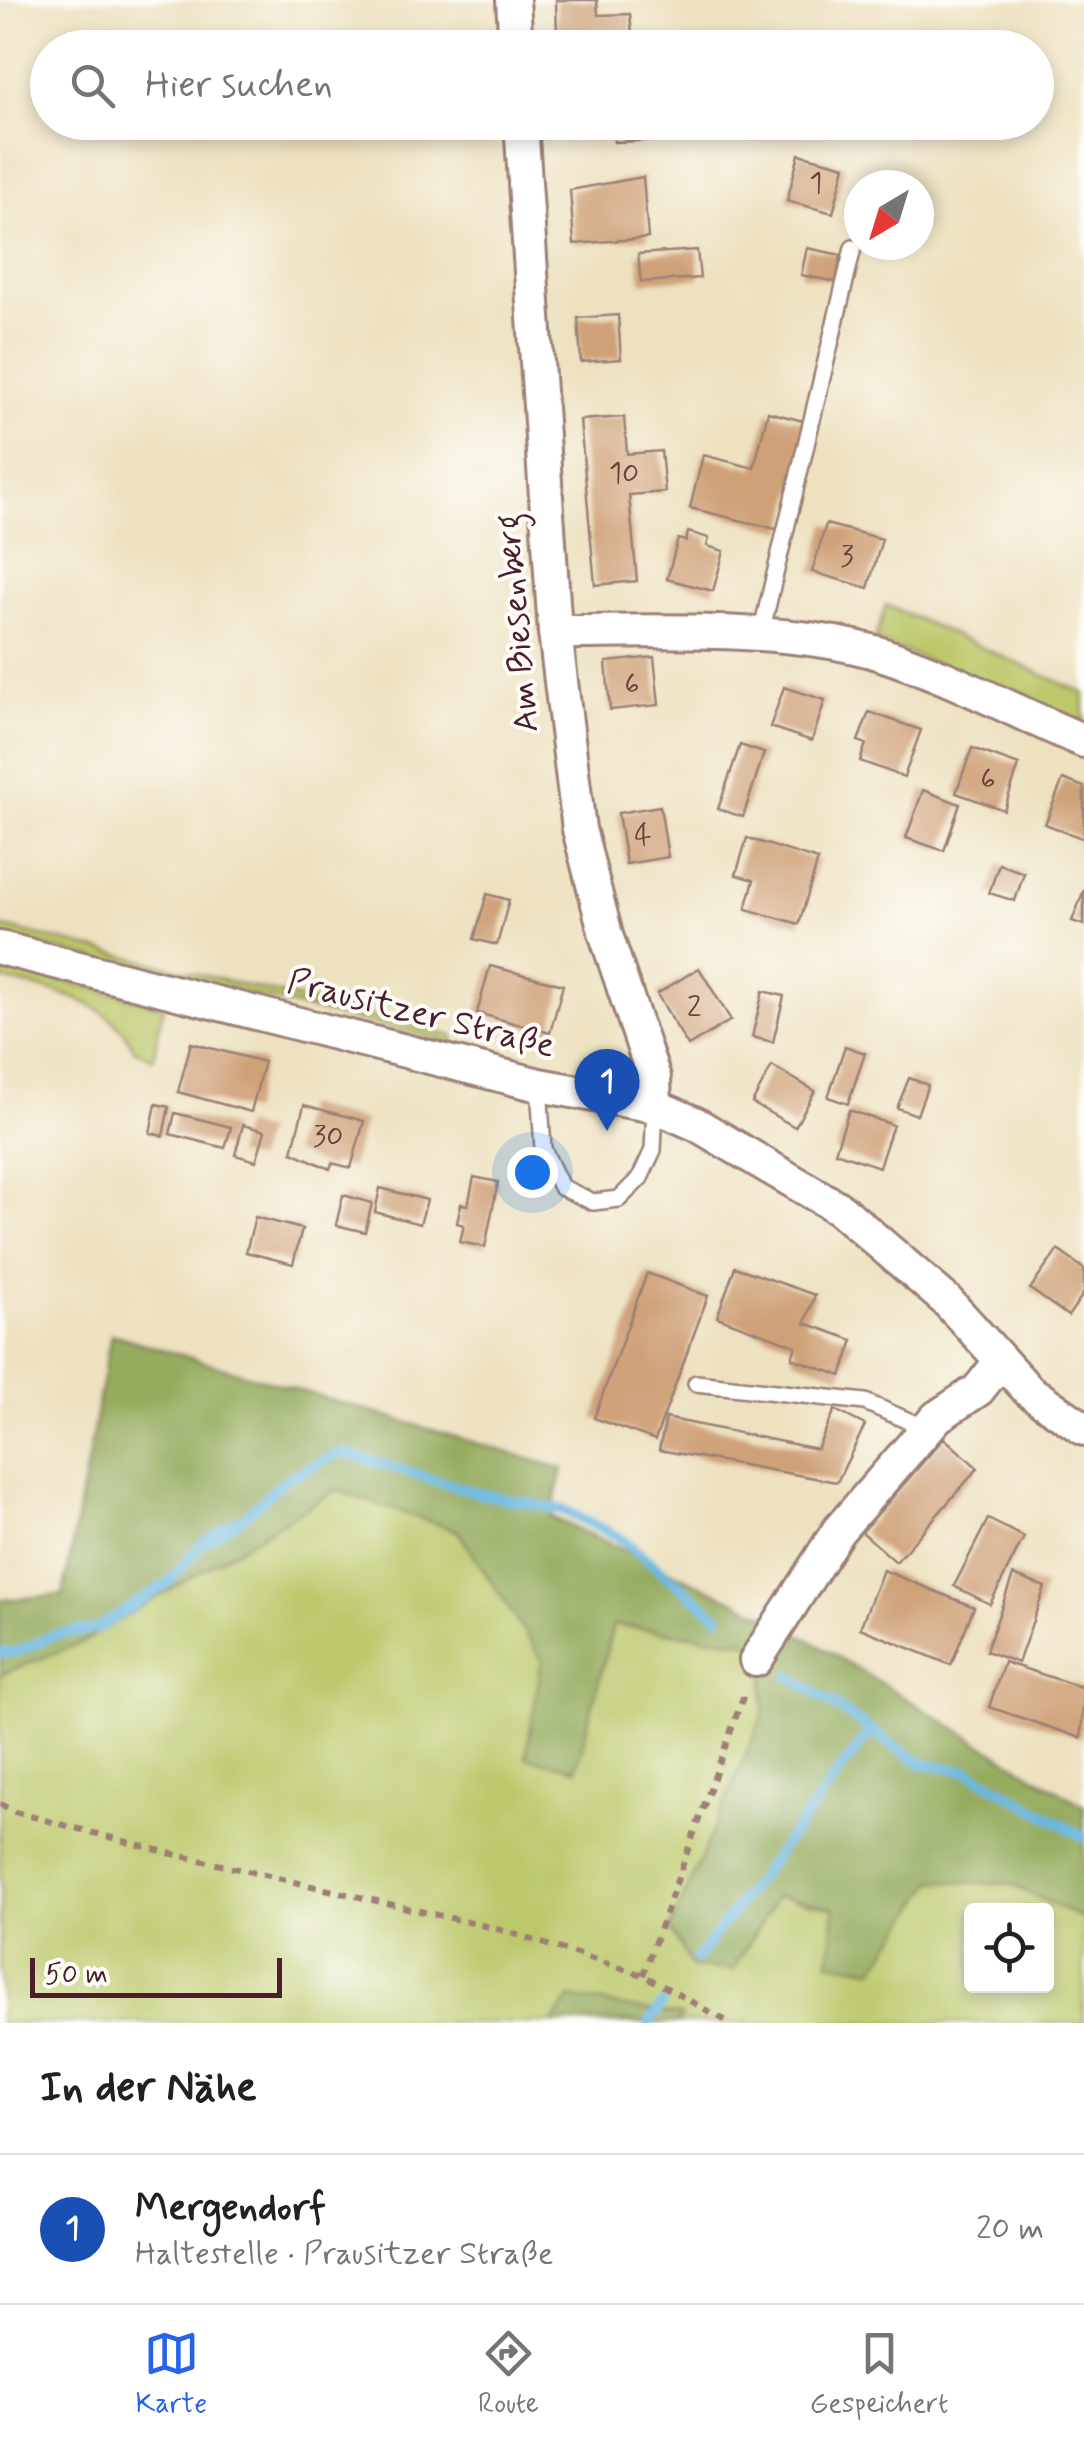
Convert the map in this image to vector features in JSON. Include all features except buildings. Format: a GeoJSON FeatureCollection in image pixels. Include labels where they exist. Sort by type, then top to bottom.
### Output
{"type":"FeatureCollection","features":[{"type":"Feature","properties":{"kind":"street"},"geometry":{"type":"LineString","coordinates":[[513,0],[515,30]]}},
{"type":"Feature","properties":{"kind":"street","name":"Am Biesenberg"},"geometry":{"type":"LineString","coordinates":[[522,140],[555,632],[579,828],[606,935],[654,1078],[654,1106]]}},
{"type":"Feature","properties":{"kind":"street"},"geometry":{"type":"LineString","coordinates":[[555,632],[704,632],[880,654],[1084,741]]}},
{"type":"Feature","properties":{"kind":"street","name":"Prausitzer Straße"},"geometry":{"type":"LineString","coordinates":[[0,948],[538,1085],[654,1106],[696,1124],[840,1210],[936,1291],[1029,1391],[1084,1430]]}},
{"type":"Feature","properties":{"kind":"street"},"geometry":{"type":"LineString","coordinates":[[756,1660],[838,1532],[927,1429],[978,1390],[1001,1361]]}},
{"type":"Feature","properties":{"kind":"lane"},"geometry":{"type":"LineString","coordinates":[[760,637],[850,260]]}},
{"type":"Feature","properties":{"kind":"lane"},"geometry":{"type":"LineString","coordinates":[[538,1085],[543,1149],[561,1187],[593,1202],[619,1199],[640,1178],[653,1150],[654,1106]]}},
{"type":"Feature","properties":{"kind":"lane"},"geometry":{"type":"LineString","coordinates":[[696,1383],[865,1402],[927,1429]]}},
{"type":"Feature","properties":{"kind":"path"},"geometry":{"type":"LineString","coordinates":[[644,1975],[756,1660]]}},
{"type":"Feature","properties":{"kind":"path"},"geometry":{"type":"LineString","coordinates":[[0,1804],[15,1812],[169,1854],[498,1930],[644,1975],[730,2023]]}},
{"type":"Feature","properties":{"kind":"green space"},"geometry":{"type":"Polygon","coordinates":[[[886,605],[1084,693],[1084,723],[875,640],[886,605]]]}},
{"type":"Feature","properties":{"kind":"green space"},"geometry":{"type":"Polygon","coordinates":[[[0,926],[453,1036],[453,1043],[0,936],[0,926]]]}},
{"type":"Feature","properties":{"kind":"green space"},"geometry":{"type":"Polygon","coordinates":[[[0,963],[163,1008],[153,1059],[134,1050],[111,1018],[95,1008],[59,993],[0,979],[0,963]]]}},
{"type":"Feature","properties":{"kind":"green space"},"geometry":{"type":"Polygon","coordinates":[[[111,1334],[563,1469],[551,1517],[773,1618],[1084,1806],[1084,1919],[1010,1884],[934,1881],[874,1969],[829,1962],[835,1908],[777,1896],[733,1970],[692,1967],[670,1929],[764,1713],[764,1644],[613,1625],[576,1769],[526,1757],[542,1659],[458,1531],[336,1490],[83,1642],[0,1675],[0,1600],[63,1595],[111,1334]]]}},
{"type":"Feature","properties":{"kind":"green space"},"geometry":{"type":"Polygon","coordinates":[[[335,1490],[458,1531],[543,1659],[526,1757],[576,1769],[613,1625],[764,1644],[764,1713],[671,1929],[733,1970],[776,1896],[835,1908],[934,1881],[1010,1884],[1050,1903],[964,1903],[964,1993],[1054,1993],[1054,1905],[1084,1919],[1084,2023],[677,2023],[681,2017],[571,1999],[553,2023],[0,2023],[0,1675],[83,1641],[335,1490]]]}},
{"type":"Feature","properties":{"kind":"green space"},"geometry":{"type":"Polygon","coordinates":[[[570,1998],[682,2016],[677,2023],[553,2023],[570,1998]]]}},
{"type":"Feature","properties":{"kind":"waterway"},"geometry":{"type":"LineString","coordinates":[[0,1653],[17,1652],[53,1635],[97,1629],[169,1582],[201,1544],[243,1517],[287,1478],[342,1452],[481,1494],[564,1510],[619,1537],[719,1617]]}},
{"type":"Feature","properties":{"kind":"waterway"},"geometry":{"type":"LineString","coordinates":[[790,1676],[922,1764],[969,1771],[1084,1837]]}},
{"type":"Feature","properties":{"kind":"waterway"},"geometry":{"type":"LineString","coordinates":[[696,1960],[870,1732]]}},
{"type":"Feature","properties":{"kind":"waterway"},"geometry":{"type":"LineString","coordinates":[[649,2023],[662,2004]]}},
{"type":"Feature","properties":{"kind":"place","name":"Mergendorf"},"geometry":{"type":"Point","coordinates":[607,1131]}}]}
